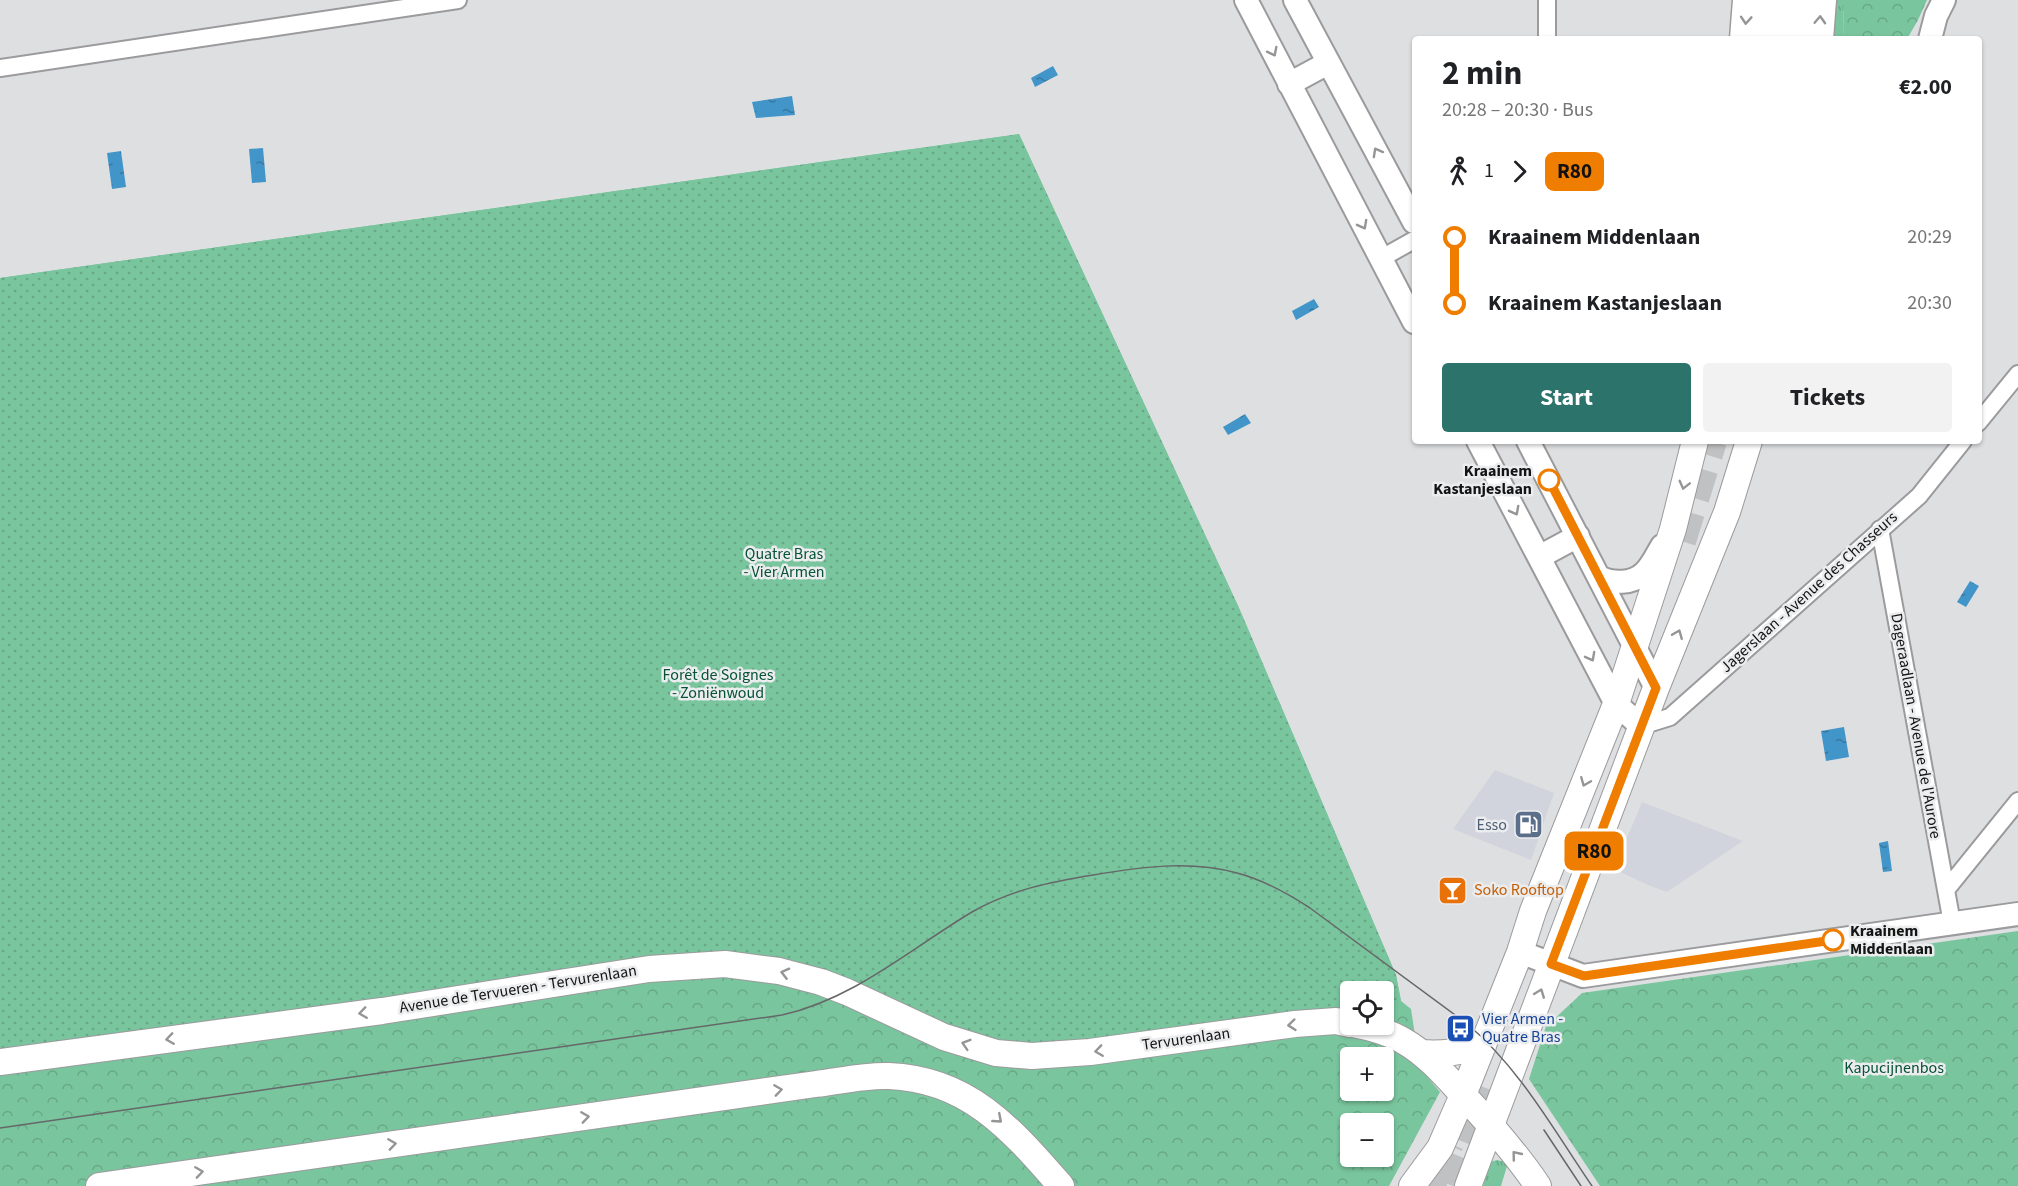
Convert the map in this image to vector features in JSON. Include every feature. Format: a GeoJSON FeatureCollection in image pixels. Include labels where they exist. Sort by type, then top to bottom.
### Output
{"type":"FeatureCollection","features":[{"type":"Feature","properties":{"kind":"highway"},"geometry":{"type":"LineString","coordinates":[[1745,36],[1748,0]]}},
{"type":"Feature","properties":{"kind":"highway"},"geometry":{"type":"LineString","coordinates":[[1767,36],[1770,0]]}},
{"type":"Feature","properties":{"kind":"highway"},"geometry":{"type":"LineString","coordinates":[[1795,36],[1797,0]]}},
{"type":"Feature","properties":{"kind":"highway"},"geometry":{"type":"LineString","coordinates":[[1818,36],[1821,0]]}},
{"type":"Feature","properties":{"kind":"main road"},"geometry":{"type":"LineString","coordinates":[[1424,1186],[1483,1046],[1520,952],[1533,911],[1616,704],[1673,529],[1694,444]]}},
{"type":"Feature","properties":{"kind":"main road"},"geometry":{"type":"LineString","coordinates":[[1468,1186],[1641,726],[1727,512],[1748,444]]}},
{"type":"Feature","properties":{"kind":"main road","name":"Avenue de Tervueren - Tervurenlaan"},"geometry":{"type":"LineString","coordinates":[[0,1062],[382,1011],[650,969],[725,964],[779,971],[821,982],[944,1037],[996,1053],[1023,1056]]}},
{"type":"Feature","properties":{"kind":"main road","name":"Tervurenlaan"},"geometry":{"type":"LineString","coordinates":[[1023,1056],[1056,1056],[1295,1024],[1340,1022]]}},
{"type":"Feature","properties":{"kind":"main road","name":"Tervurenlaan"},"geometry":{"type":"LineString","coordinates":[[1390,1035],[1422,1053],[1447,1075],[1462,1095],[1492,1125],[1538,1186]]}},
{"type":"Feature","properties":{"kind":"main road"},"geometry":{"type":"LineString","coordinates":[[1422,1053],[1446,1053],[1483,1046]]}},
{"type":"Feature","properties":{"kind":"main road"},"geometry":{"type":"LineString","coordinates":[[99,1186],[866,1077],[888,1076],[915,1079],[950,1088],[970,1099],[1008,1128],[1060,1186]]}},
{"type":"Feature","properties":{"kind":"main road"},"geometry":{"type":"LineString","coordinates":[[1412,1186],[1440,1148]]}},
{"type":"Feature","properties":{"kind":"street"},"geometry":{"type":"LineString","coordinates":[[0,68],[458,0]]}},
{"type":"Feature","properties":{"kind":"street"},"geometry":{"type":"LineString","coordinates":[[1246,0],[1412,318]]}},
{"type":"Feature","properties":{"kind":"street"},"geometry":{"type":"LineString","coordinates":[[1295,0],[1412,218]]}},
{"type":"Feature","properties":{"kind":"street"},"geometry":{"type":"LineString","coordinates":[[1547,0],[1547,36]]}},
{"type":"Feature","properties":{"kind":"street"},"geometry":{"type":"LineString","coordinates":[[1920,36],[1940,8]]}},
{"type":"Feature","properties":{"kind":"street"},"geometry":{"type":"LineString","coordinates":[[1931,36],[1940,8]]}},
{"type":"Feature","properties":{"kind":"street"},"geometry":{"type":"LineString","coordinates":[[1290,84],[1328,63]]}},
{"type":"Feature","properties":{"kind":"street"},"geometry":{"type":"LineString","coordinates":[[1380,259],[1412,241]]}},
{"type":"Feature","properties":{"kind":"street"},"geometry":{"type":"LineString","coordinates":[[1982,418],[2018,374]]}},
{"type":"Feature","properties":{"kind":"street"},"geometry":{"type":"LineString","coordinates":[[1480,444],[1616,704],[1641,726]]}},
{"type":"Feature","properties":{"kind":"street"},"geometry":{"type":"LineString","coordinates":[[1530,444],[1656,688]]}},
{"type":"Feature","properties":{"kind":"street","name":"Jagerslaan - Avenue des Chasseurs"},"geometry":{"type":"LineString","coordinates":[[1641,726],[1670,717],[1919,496],[1962,444]]}},
{"type":"Feature","properties":{"kind":"street"},"geometry":{"type":"LineString","coordinates":[[1599,577],[1616,582],[1640,577],[1647,570],[1673,529]]}},
{"type":"Feature","properties":{"kind":"street","name":"Dageraadlaan - Avenue de l'Aurore"},"geometry":{"type":"LineString","coordinates":[[1880,529],[1952,923]]}},
{"type":"Feature","properties":{"kind":"street"},"geometry":{"type":"LineString","coordinates":[[1539,557],[1578,536]]}},
{"type":"Feature","properties":{"kind":"street"},"geometry":{"type":"LineString","coordinates":[[1946,890],[2018,801]]}},
{"type":"Feature","properties":{"kind":"street"},"geometry":{"type":"LineString","coordinates":[[1520,952],[1584,976],[2018,914]]}},
{"type":"Feature","properties":{"kind":"shaded area"},"geometry":{"type":"Polygon","coordinates":[[[1495,770],[1554,793],[1531,860],[1453,829],[1495,770]]]}},
{"type":"Feature","properties":{"kind":"shaded area"},"geometry":{"type":"Polygon","coordinates":[[[1642,802],[1743,841],[1667,892],[1648,885],[1614,869],[1642,802]]]}},
{"type":"Feature","properties":{"kind":"green space"},"geometry":{"type":"Polygon","coordinates":[[[1831,0],[1844,0],[1843,36],[1829,36],[1831,0]]]}},
{"type":"Feature","properties":{"kind":"green space"},"geometry":{"type":"Polygon","coordinates":[[[1844,0],[1927,0],[1909,36],[1843,36],[1844,0]]]}},
{"type":"Feature","properties":{"kind":"green space","name":"Quatre Bras - Vier Armen"},"geometry":{"type":"Polygon","coordinates":[[[1019,134],[1239,608],[1396,975],[1401,1001],[1411,1009],[1420,1068],[1440,1092],[1389,1186],[0,1186],[0,278],[1019,134]]]}},
{"type":"Feature","properties":{"kind":"green space","name":"Quatre Bras - Vier Armen"},"geometry":{"type":"Polygon","coordinates":[[[1019,134],[1239,608],[1396,975],[1401,1001],[1394,1002],[1394,981],[1340,981],[1340,1008],[1316,1009],[1049,1046],[1002,1043],[968,1034],[796,963],[762,955],[726,952],[687,953],[0,1051],[0,278],[1019,134]]]}},
{"type":"Feature","properties":{"kind":"green space","name":"Kapucijnenbos"},"geometry":{"type":"Polygon","coordinates":[[[2018,931],[2018,1186],[1600,1186],[1529,1079],[1547,1023],[1551,1022],[1582,993],[2018,931]]]}},
{"type":"Feature","properties":{"kind":"green space"},"geometry":{"type":"Polygon","coordinates":[[[1497,1160],[1505,1162],[1507,1166],[1501,1186],[1483,1186],[1490,1162],[1497,1160]]]}},
{"type":"Feature","properties":{"kind":"water"},"geometry":{"type":"Polygon","coordinates":[[[1053,66],[1058,75],[1035,87],[1031,78],[1053,66]]]}},
{"type":"Feature","properties":{"kind":"water"},"geometry":{"type":"Polygon","coordinates":[[[792,96],[795,115],[756,118],[752,102],[792,96]]]}},
{"type":"Feature","properties":{"kind":"water"},"geometry":{"type":"Polygon","coordinates":[[[263,148],[266,182],[252,183],[249,149],[263,148]]]}},
{"type":"Feature","properties":{"kind":"water"},"geometry":{"type":"Polygon","coordinates":[[[121,151],[126,187],[112,189],[107,153],[121,151]]]}},
{"type":"Feature","properties":{"kind":"water"},"geometry":{"type":"Polygon","coordinates":[[[1314,299],[1319,307],[1296,320],[1292,311],[1314,299]]]}},
{"type":"Feature","properties":{"kind":"water"},"geometry":{"type":"Polygon","coordinates":[[[1245,414],[1251,423],[1228,435],[1223,427],[1245,414]]]}},
{"type":"Feature","properties":{"kind":"water"},"geometry":{"type":"Polygon","coordinates":[[[1970,581],[1979,586],[1966,607],[1957,602],[1970,581]]]}},
{"type":"Feature","properties":{"kind":"water"},"geometry":{"type":"Polygon","coordinates":[[[1844,727],[1849,757],[1826,761],[1821,731],[1844,727]]]}},
{"type":"Feature","properties":{"kind":"water"},"geometry":{"type":"Polygon","coordinates":[[[1888,841],[1892,871],[1883,872],[1879,843],[1888,841]]]}},
{"type":"Feature","properties":{"kind":"tunnel"},"geometry":{"type":"LineString","coordinates":[[1681,541],[1711,444]]}},
{"type":"Feature","properties":{"kind":"tunnel"},"geometry":{"type":"LineString","coordinates":[[1453,1186],[1491,1090]]}},
{"type":"Feature","properties":{"kind":"tunnel"},"geometry":{"type":"LineString","coordinates":[[1430,1186],[1449,1143]]}},
{"type":"Feature","properties":{"kind":"tram line"},"geometry":{"type":"LineString","coordinates":[[0,1128],[782,1015],[808,1007],[857,985],[972,912],[1001,898],[1046,884],[1111,872],[1147,867],[1183,866],[1237,873],[1257,879],[1284,892],[1310,908],[1466,1023],[1503,1059],[1519,1079],[1592,1186]]}},
{"type":"Feature","properties":{"kind":"tram line"},"geometry":{"type":"LineString","coordinates":[[1544,1130],[1581,1186]]}},
{"type":"Feature","properties":{"kind":"bus line","name":"R80"},"geometry":{"type":"LineString","coordinates":[[1549,480],[1656,688],[1551,964],[1584,976],[1833,940]]}},
{"type":"Feature","properties":{"kind":"place","name":"Kraainem Kastanjeslaan"},"geometry":{"type":"Point","coordinates":[1549,480]}},
{"type":"Feature","properties":{"kind":"place","name":"Esso"},"geometry":{"type":"Point","coordinates":[1528,825]}},
{"type":"Feature","properties":{"kind":"place","name":"Soko Rooftop"},"geometry":{"type":"Point","coordinates":[1453,890]}},
{"type":"Feature","properties":{"kind":"place","name":"Kraainem Middenlaan"},"geometry":{"type":"Point","coordinates":[1833,940]}},
{"type":"Feature","properties":{"kind":"place","name":"Vier Armen - Quatre Bras"},"geometry":{"type":"Point","coordinates":[1461,1028]}},
{"type":"Feature","properties":{"kind":"park label","name":"Forêt de Soignes - Zoniënwoud"},"geometry":{"type":"Point","coordinates":[718,684]}}]}
